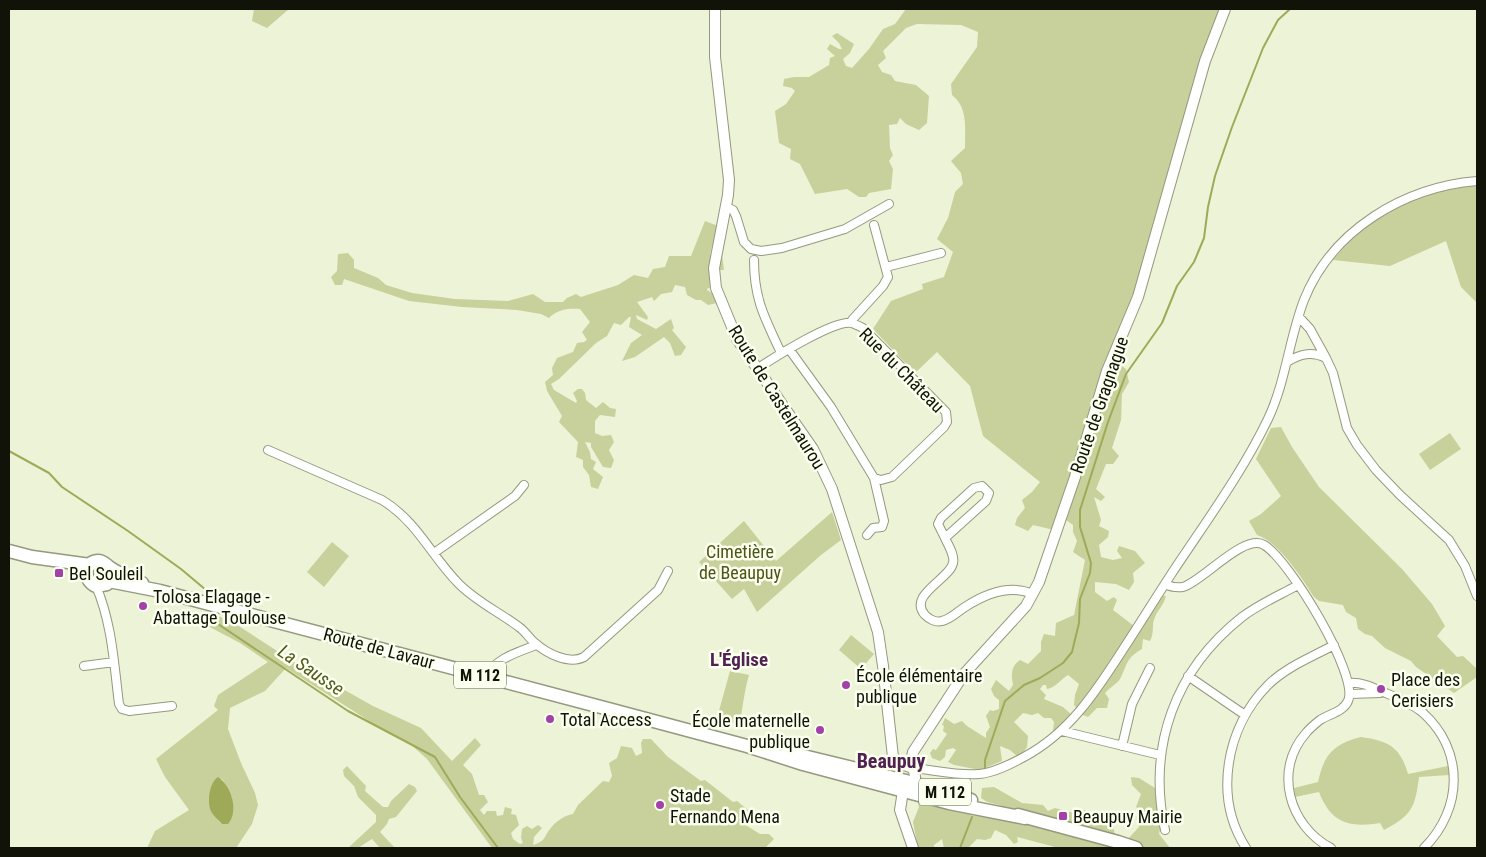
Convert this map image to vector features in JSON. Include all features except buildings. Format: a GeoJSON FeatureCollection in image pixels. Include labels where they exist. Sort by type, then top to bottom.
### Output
{"type":"FeatureCollection","features":[{"type":"Feature","properties":{"kind":"main road","name":"M 112"},"geometry":{"type":"LineString","coordinates":[[9,551],[32,557],[100,582],[160,591]]}},
{"type":"Feature","properties":{"kind":"main road","name":"M 112"},"geometry":{"type":"LineString","coordinates":[[32,557],[90,565]]}},
{"type":"Feature","properties":{"kind":"main road"},"geometry":{"type":"LineString","coordinates":[[95,562],[102,562],[109,567],[111,574],[100,582],[86,572],[90,565],[95,562]]}},
{"type":"Feature","properties":{"kind":"main road","name":"M 112"},"geometry":{"type":"LineString","coordinates":[[109,567],[160,591]]}},
{"type":"Feature","properties":{"kind":"main road","name":"Route de Lavaur"},"geometry":{"type":"LineString","coordinates":[[160,591],[747,746],[802,764],[909,787],[1136,848]]}},
{"type":"Feature","properties":{"kind":"street","name":"Route de Castelmaurou"},"geometry":{"type":"LineString","coordinates":[[715,9],[715,57],[730,180],[714,268],[714,278],[720,300],[734,332],[814,449],[832,489],[878,632],[893,756],[901,764],[913,768]]}},
{"type":"Feature","properties":{"kind":"street","name":"Route de Gragnague"},"geometry":{"type":"LineString","coordinates":[[913,848],[902,816],[913,768],[910,759],[964,674],[1026,606],[1044,568],[1069,495],[1107,371],[1138,297],[1205,61],[1225,9]]}},
{"type":"Feature","properties":{"kind":"street"},"geometry":{"type":"LineString","coordinates":[[913,768],[980,774],[999,769],[1024,757],[1062,731],[1101,683],[1256,443],[1277,399],[1299,317],[1312,285],[1325,263],[1343,242],[1383,210],[1414,195],[1445,185],[1477,181]]}},
{"type":"Feature","properties":{"kind":"street"},"geometry":{"type":"LineString","coordinates":[[726,207],[733,210],[744,242],[751,249],[761,251],[782,248],[845,230],[889,204]]}},
{"type":"Feature","properties":{"kind":"street"},"geometry":{"type":"LineString","coordinates":[[852,323],[852,320],[883,286],[888,277],[874,225]]}},
{"type":"Feature","properties":{"kind":"street"},"geometry":{"type":"LineString","coordinates":[[886,268],[941,253]]}},
{"type":"Feature","properties":{"kind":"street"},"geometry":{"type":"LineString","coordinates":[[754,260],[754,280],[757,298],[781,353]]}},
{"type":"Feature","properties":{"kind":"street"},"geometry":{"type":"LineString","coordinates":[[1299,317],[1310,329],[1333,373],[1347,428],[1357,445],[1400,495],[1449,540],[1462,560],[1477,596]]}},
{"type":"Feature","properties":{"kind":"street","name":"Rue du Château"},"geometry":{"type":"LineString","coordinates":[[757,368],[781,353],[835,326],[852,323],[869,334],[946,412],[947,417],[944,427],[892,477],[880,480],[874,478]]}},
{"type":"Feature","properties":{"kind":"street"},"geometry":{"type":"LineString","coordinates":[[789,349],[831,407],[874,478],[884,521],[882,527],[873,528],[867,535]]}},
{"type":"Feature","properties":{"kind":"street"},"geometry":{"type":"LineString","coordinates":[[1287,362],[1295,357],[1311,353],[1326,358]]}},
{"type":"Feature","properties":{"kind":"street"},"geometry":{"type":"LineString","coordinates":[[268,450],[392,506],[409,521],[452,577],[468,592],[518,626],[536,644],[570,660],[580,659],[658,590],[668,571]]}},
{"type":"Feature","properties":{"kind":"street"},"geometry":{"type":"LineString","coordinates":[[434,553],[515,496],[524,485]]}},
{"type":"Feature","properties":{"kind":"street"},"geometry":{"type":"LineString","coordinates":[[945,538],[986,501],[989,493],[987,489],[982,486],[974,488],[941,518],[938,524],[953,557],[953,563],[948,571],[927,591],[921,602],[923,612],[932,620],[942,621],[975,601],[1009,590],[1025,590],[1033,594]]}},
{"type":"Feature","properties":{"kind":"street"},"geometry":{"type":"LineString","coordinates":[[1165,584],[1174,588],[1186,585],[1248,544],[1258,542],[1269,548],[1298,585],[1320,619],[1334,645],[1348,683],[1349,700],[1345,706],[1321,720],[1306,733],[1296,749],[1289,772],[1289,792],[1297,817],[1313,836],[1331,848]]}},
{"type":"Feature","properties":{"kind":"street"},"geometry":{"type":"LineString","coordinates":[[100,582],[114,662],[119,704],[122,709],[129,711],[161,709],[172,706]]}},
{"type":"Feature","properties":{"kind":"street"},"geometry":{"type":"LineString","coordinates":[[1165,830],[1160,802],[1160,755],[1170,718],[1188,676],[1212,644],[1243,617],[1298,585]]}},
{"type":"Feature","properties":{"kind":"street"},"geometry":{"type":"LineString","coordinates":[[486,676],[491,668],[509,655],[536,644]]}},
{"type":"Feature","properties":{"kind":"street"},"geometry":{"type":"LineString","coordinates":[[1246,848],[1233,817],[1227,791],[1229,757],[1245,716],[1258,697],[1275,679],[1334,645]]}},
{"type":"Feature","properties":{"kind":"street"},"geometry":{"type":"LineString","coordinates":[[84,666],[114,662]]}},
{"type":"Feature","properties":{"kind":"street"},"geometry":{"type":"LineString","coordinates":[[1122,746],[1132,704],[1150,668]]}},
{"type":"Feature","properties":{"kind":"street"},"geometry":{"type":"LineString","coordinates":[[1188,676],[1245,716]]}},
{"type":"Feature","properties":{"kind":"street"},"geometry":{"type":"LineString","coordinates":[[1348,683],[1367,686],[1413,706],[1439,731],[1450,752],[1453,772],[1453,798],[1444,823],[1434,838],[1424,848]]}},
{"type":"Feature","properties":{"kind":"street"},"geometry":{"type":"LineString","coordinates":[[1350,694],[1371,692],[1390,695]]}},
{"type":"Feature","properties":{"kind":"street"},"geometry":{"type":"LineString","coordinates":[[1062,731],[1160,755]]}},
{"type":"Feature","properties":{"kind":"green space"},"geometry":{"type":"Polygon","coordinates":[[[254,9],[289,9],[267,28],[252,21],[254,9]]]}},
{"type":"Feature","properties":{"kind":"green space"},"geometry":{"type":"Polygon","coordinates":[[[906,9],[1220,9],[1135,291],[1100,375],[1096,394],[1054,530],[1033,525],[1028,531],[1015,525],[1017,518],[1025,508],[1022,500],[1040,482],[983,436],[970,386],[937,352],[915,373],[873,329],[891,301],[923,289],[922,284],[944,277],[953,252],[937,239],[948,218],[955,192],[963,184],[961,173],[951,161],[965,148],[965,126],[961,106],[952,95],[951,84],[977,47],[978,32],[961,25],[917,24],[906,28],[883,51],[886,58],[878,65],[882,72],[891,75],[895,81],[916,85],[929,96],[927,123],[919,130],[906,124],[900,118],[897,124],[889,125],[890,148],[893,155],[889,161],[893,169],[891,189],[869,193],[866,197],[859,197],[847,189],[815,194],[800,164],[790,159],[791,149],[779,143],[775,111],[786,104],[795,91],[792,88],[783,86],[784,79],[809,77],[829,65],[830,58],[835,56],[827,49],[830,44],[842,49],[832,36],[837,33],[854,44],[850,53],[843,59],[846,66],[852,68],[883,29],[895,24],[906,9]]]}},
{"type":"Feature","properties":{"kind":"green space"},"geometry":{"type":"Polygon","coordinates":[[[1477,184],[1477,303],[1461,287],[1446,241],[1390,266],[1333,260],[1365,229],[1398,207],[1434,193],[1477,184]]]}},
{"type":"Feature","properties":{"kind":"green space"},"geometry":{"type":"Polygon","coordinates":[[[705,221],[718,226],[710,254],[722,255],[724,270],[712,270],[713,286],[707,289],[712,293],[717,303],[708,305],[701,300],[696,300],[687,295],[685,287],[675,285],[672,292],[661,294],[654,301],[652,297],[637,302],[648,317],[647,320],[636,315],[637,319],[656,329],[671,319],[674,328],[672,330],[686,347],[681,355],[675,356],[670,343],[664,337],[635,357],[622,361],[631,343],[642,335],[629,327],[631,317],[629,317],[621,325],[614,323],[607,336],[596,343],[559,379],[551,384],[554,390],[576,403],[577,401],[573,393],[578,389],[582,389],[586,400],[596,408],[603,402],[610,408],[616,409],[615,417],[600,415],[595,421],[595,433],[602,436],[611,435],[614,442],[609,450],[614,460],[611,468],[603,467],[591,447],[591,443],[585,442],[591,459],[596,462],[593,469],[603,477],[598,489],[591,487],[589,475],[583,467],[583,460],[576,457],[578,442],[559,422],[562,416],[547,391],[545,382],[553,375],[552,368],[557,358],[573,352],[577,343],[587,340],[582,332],[590,322],[580,309],[563,310],[549,318],[541,314],[517,310],[462,307],[409,301],[344,279],[342,285],[335,285],[331,277],[337,271],[338,254],[348,253],[354,260],[354,268],[378,278],[386,285],[412,293],[455,299],[508,301],[533,294],[545,302],[563,302],[576,294],[581,297],[618,285],[634,275],[648,278],[653,269],[665,267],[669,256],[691,256],[705,221]]]}},
{"type":"Feature","properties":{"kind":"green space"},"geometry":{"type":"Polygon","coordinates":[[[1118,363],[1126,369],[1129,382],[1122,394],[1121,420],[1112,448],[1119,456],[1113,464],[1106,464],[1096,489],[1105,497],[1101,501],[1094,497],[1101,520],[1099,526],[1109,531],[1108,537],[1099,545],[1101,557],[1113,560],[1122,558],[1117,551],[1119,546],[1135,551],[1145,563],[1133,573],[1134,582],[1129,590],[1116,584],[1095,582],[1095,592],[1107,601],[1114,597],[1117,600],[1113,610],[1138,629],[1160,595],[1166,596],[1156,614],[1150,641],[1143,639],[1142,649],[1130,659],[1117,683],[1105,693],[1109,699],[1107,708],[1097,708],[1088,717],[1083,715],[1074,705],[1079,684],[1068,675],[1050,688],[1047,689],[1046,685],[1043,685],[1040,689],[1046,695],[1044,699],[1063,707],[1072,715],[1057,733],[1053,730],[1054,722],[1051,718],[1044,718],[1038,713],[1032,715],[1023,713],[1014,722],[1028,736],[1027,747],[1019,758],[1010,750],[1000,746],[1002,761],[980,770],[948,762],[956,750],[953,748],[946,750],[945,757],[940,761],[932,758],[930,753],[933,749],[936,750],[947,734],[943,731],[944,726],[942,725],[945,718],[954,724],[962,721],[986,738],[986,733],[990,727],[986,716],[990,710],[999,709],[999,700],[994,696],[991,689],[996,680],[1009,691],[1013,685],[1012,671],[1017,662],[1020,660],[1028,664],[1041,651],[1041,642],[1044,634],[1055,636],[1056,623],[1074,615],[1085,560],[1073,552],[1077,541],[1073,532],[1073,525],[1066,520],[1087,456],[1111,365],[1118,363]]]}},
{"type":"Feature","properties":{"kind":"green space"},"geometry":{"type":"Polygon","coordinates":[[[1281,427],[1319,487],[1402,569],[1432,604],[1445,626],[1437,636],[1457,657],[1463,656],[1477,669],[1477,677],[1454,693],[1416,667],[1411,661],[1385,648],[1372,636],[1358,629],[1356,618],[1346,612],[1343,605],[1319,601],[1314,597],[1282,553],[1274,545],[1257,535],[1249,521],[1261,514],[1281,496],[1256,459],[1271,428],[1281,427]]]}},
{"type":"Feature","properties":{"kind":"green space"},"geometry":{"type":"Polygon","coordinates":[[[1450,433],[1461,449],[1430,470],[1419,454],[1450,433]]]}},
{"type":"Feature","properties":{"kind":"green space","name":"Cimetière de Beaupuy"},"geometry":{"type":"Polygon","coordinates":[[[832,512],[841,540],[821,555],[757,612],[744,589],[732,599],[699,562],[744,521],[776,561],[832,512]]]}},
{"type":"Feature","properties":{"kind":"green space"},"geometry":{"type":"Polygon","coordinates":[[[332,542],[349,556],[324,587],[307,572],[332,542]]]}},
{"type":"Feature","properties":{"kind":"green space"},"geometry":{"type":"Polygon","coordinates":[[[205,611],[231,621],[291,660],[373,706],[421,728],[452,761],[475,738],[481,745],[463,765],[472,774],[479,795],[484,795],[488,802],[480,810],[484,815],[487,811],[496,811],[497,816],[503,815],[505,807],[512,809],[511,814],[516,815],[519,825],[511,833],[513,839],[520,844],[523,843],[521,838],[522,829],[527,826],[532,829],[538,825],[542,828],[534,837],[533,845],[542,841],[555,824],[564,817],[573,814],[578,805],[603,781],[609,782],[612,776],[609,763],[617,758],[621,746],[632,748],[636,756],[642,753],[641,743],[643,739],[651,739],[668,757],[701,781],[705,780],[733,802],[737,801],[753,817],[744,824],[760,834],[769,834],[774,839],[765,848],[492,848],[427,759],[409,743],[377,726],[286,668],[265,691],[230,708],[228,729],[255,793],[258,805],[252,824],[236,848],[147,848],[155,831],[189,810],[165,777],[156,759],[218,710],[214,706],[218,695],[268,662],[240,643],[206,625],[205,611]],[[218,778],[210,802],[212,812],[222,824],[232,798],[223,780],[218,778]]]}},
{"type":"Feature","properties":{"kind":"green space"},"geometry":{"type":"Polygon","coordinates":[[[851,635],[874,654],[861,669],[839,650],[851,635]]]}},
{"type":"Feature","properties":{"kind":"green space"},"geometry":{"type":"Polygon","coordinates":[[[730,671],[749,675],[739,725],[717,718],[730,671]]]}},
{"type":"Feature","properties":{"kind":"green space"},"geometry":{"type":"Polygon","coordinates":[[[1361,737],[1392,746],[1401,757],[1408,774],[1448,766],[1449,775],[1419,777],[1414,803],[1401,820],[1384,830],[1380,823],[1350,824],[1335,817],[1329,811],[1319,792],[1295,797],[1294,788],[1318,782],[1323,765],[1331,752],[1343,743],[1361,737]]]}},
{"type":"Feature","properties":{"kind":"green space"},"geometry":{"type":"Polygon","coordinates":[[[347,766],[366,786],[365,791],[383,807],[388,807],[391,801],[409,784],[415,787],[417,791],[396,817],[389,819],[380,832],[395,848],[380,848],[372,839],[359,848],[348,848],[376,822],[376,815],[358,797],[354,786],[344,776],[343,770],[347,766]]]}},
{"type":"Feature","properties":{"kind":"green space"},"geometry":{"type":"Polygon","coordinates":[[[1131,777],[1139,778],[1155,788],[1162,819],[1159,834],[1170,848],[1059,848],[1017,837],[1018,842],[1014,844],[1006,835],[995,830],[991,838],[985,840],[977,839],[968,848],[944,848],[942,839],[934,845],[934,848],[918,848],[913,822],[919,807],[917,800],[966,810],[973,816],[979,812],[1000,818],[1013,819],[1001,806],[981,798],[982,788],[994,787],[1022,803],[1043,805],[1048,811],[1055,808],[1077,814],[1085,810],[1090,821],[1100,823],[1104,821],[1107,825],[1112,822],[1115,835],[1127,840],[1139,827],[1136,817],[1142,811],[1136,807],[1141,794],[1132,785],[1131,777]]]}},
{"type":"Feature","properties":{"kind":"shaded area"},"geometry":{"type":"Polygon","coordinates":[[[218,777],[227,786],[232,799],[233,813],[228,824],[222,824],[213,815],[210,807],[211,788],[218,777]]]}},
{"type":"Feature","properties":{"kind":"waterway"},"geometry":{"type":"LineString","coordinates":[[985,768],[985,760],[1005,701],[1024,685],[1040,678],[1063,663],[1072,652],[1079,623],[1080,599],[1090,573],[1091,563],[1080,527],[1080,510],[1108,422],[1126,374],[1162,323],[1177,286],[1194,262],[1204,238],[1215,176],[1232,127],[1263,48],[1278,20],[1290,9]]}},
{"type":"Feature","properties":{"kind":"waterway","name":"La Sausse"},"geometry":{"type":"LineString","coordinates":[[9,451],[49,473],[62,487],[181,569],[206,590],[209,599]]}},
{"type":"Feature","properties":{"kind":"waterway","name":"La Sausse"},"geometry":{"type":"LineString","coordinates":[[208,609],[208,615],[215,622],[348,711],[435,757],[460,797],[498,848]]}},
{"type":"Feature","properties":{"kind":"waterway"},"geometry":{"type":"LineString","coordinates":[[960,848],[972,817]]}},
{"type":"Feature","properties":{"kind":"place","name":"Bel Souleil"},"geometry":{"type":"Point","coordinates":[59,573]}},
{"type":"Feature","properties":{"kind":"place","name":"Tolosa Elagage - Abattage Toulouse"},"geometry":{"type":"Point","coordinates":[143,606]}},
{"type":"Feature","properties":{"kind":"place","name":"École élémentaire publique"},"geometry":{"type":"Point","coordinates":[846,685]}},
{"type":"Feature","properties":{"kind":"place","name":"Place des Cerisiers"},"geometry":{"type":"Point","coordinates":[1381,689]}},
{"type":"Feature","properties":{"kind":"place","name":"Total Access"},"geometry":{"type":"Point","coordinates":[550,719]}},
{"type":"Feature","properties":{"kind":"place","name":"École maternelle publique"},"geometry":{"type":"Point","coordinates":[820,730]}},
{"type":"Feature","properties":{"kind":"place","name":"Stade Fernando Mena"},"geometry":{"type":"Point","coordinates":[660,805]}},
{"type":"Feature","properties":{"kind":"place","name":"Beaupuy Mairie"},"geometry":{"type":"Point","coordinates":[1063,816]}},
{"type":"Feature","properties":{"kind":"district","name":"L'Église"},"geometry":{"type":"Point","coordinates":[739,659]}},
{"type":"Feature","properties":{"kind":"district","name":"Beaupuy"},"geometry":{"type":"Point","coordinates":[891,761]}}]}
